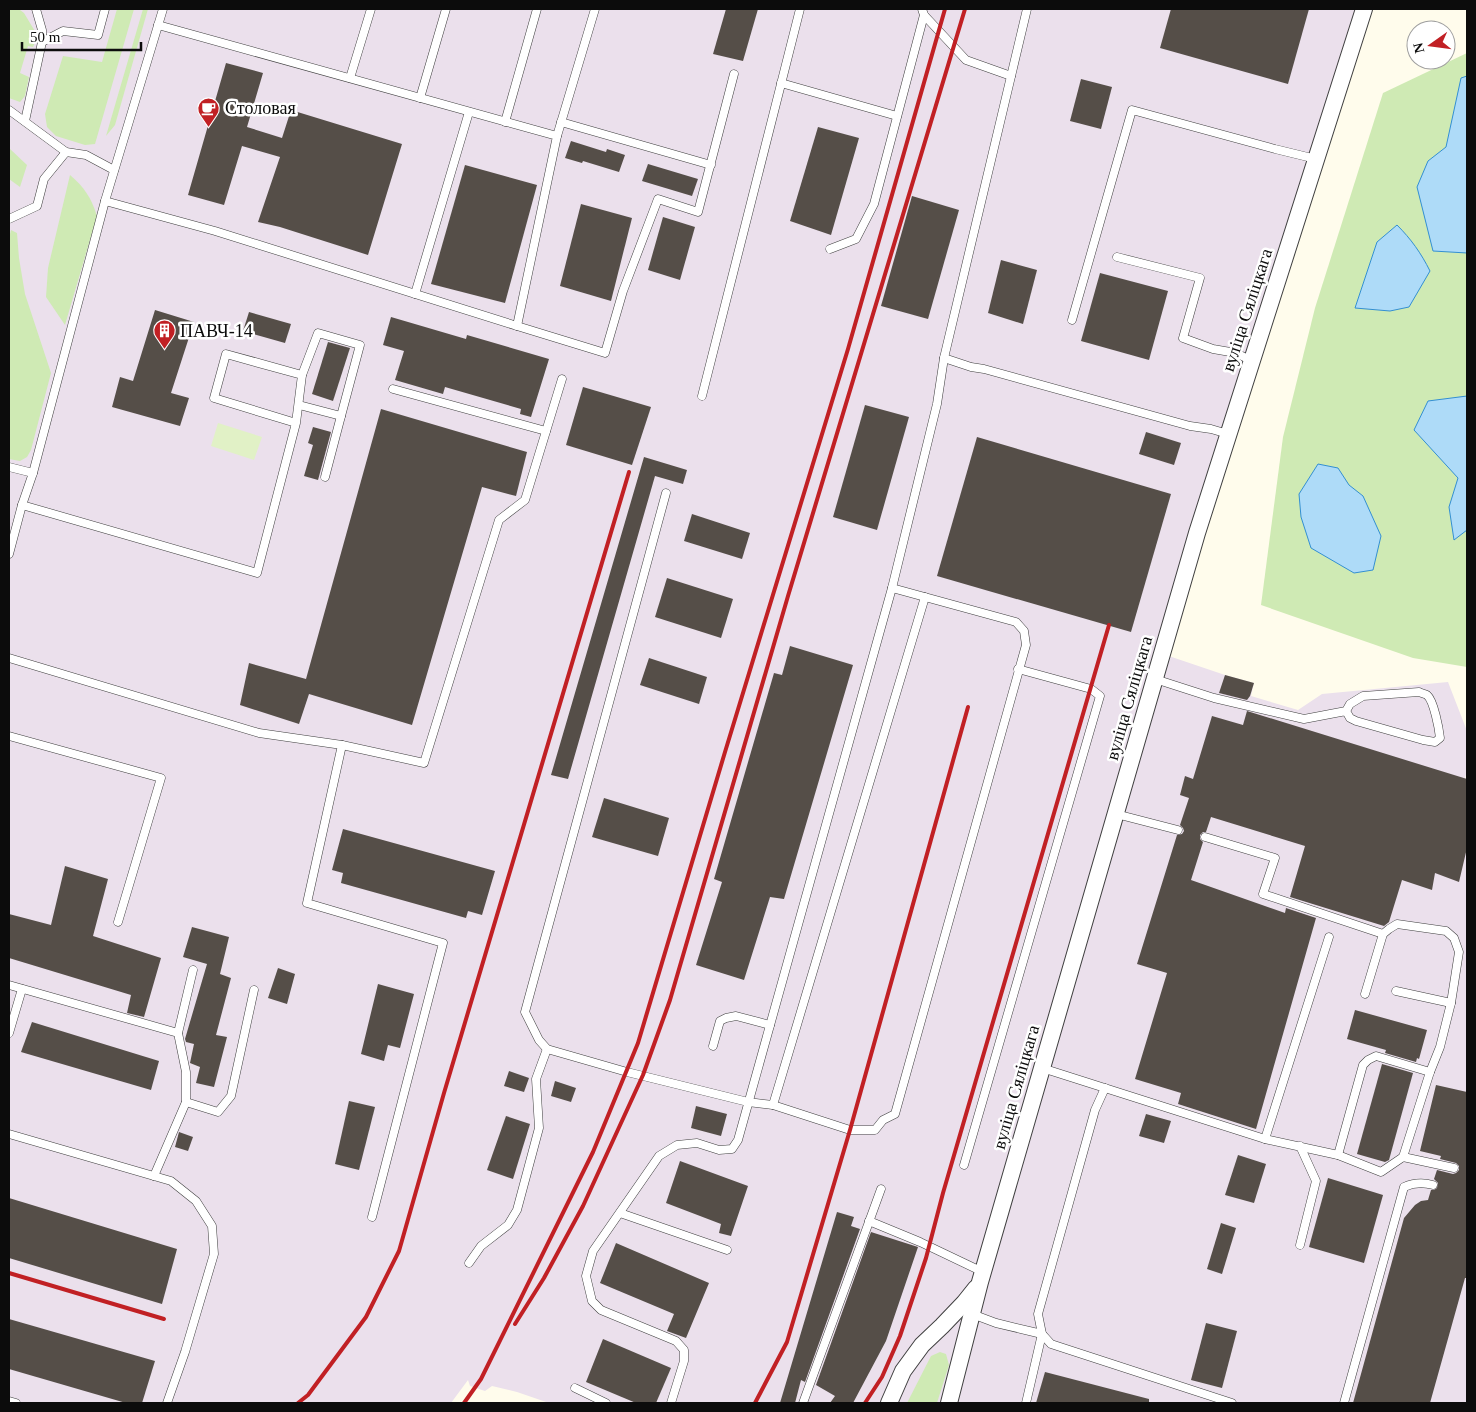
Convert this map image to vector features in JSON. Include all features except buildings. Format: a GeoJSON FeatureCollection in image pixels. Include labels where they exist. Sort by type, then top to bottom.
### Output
{"type":"FeatureCollection","features":[{"type":"Feature","properties":{"kind":"street","name":"вуліца Сяліцкага"},"geometry":{"type":"LineString","coordinates":[[949,1403],[982,1277],[1197,533],[1364,9]]}},
{"type":"Feature","properties":{"kind":"street"},"geometry":{"type":"LineString","coordinates":[[889,1403],[903,1371],[922,1345],[964,1303],[982,1277]]}},
{"type":"Feature","properties":{"kind":"lane"},"geometry":{"type":"LineString","coordinates":[[25,121],[42,42],[42,30],[36,9]]}},
{"type":"Feature","properties":{"kind":"lane"},"geometry":{"type":"LineString","coordinates":[[42,42],[63,31],[98,35],[105,9]]}},
{"type":"Feature","properties":{"kind":"lane"},"geometry":{"type":"LineString","coordinates":[[9,554],[33,473],[105,201],[163,9]]}},
{"type":"Feature","properties":{"kind":"lane"},"geometry":{"type":"LineString","coordinates":[[350,78],[371,9]]}},
{"type":"Feature","properties":{"kind":"lane"},"geometry":{"type":"LineString","coordinates":[[420,98],[446,9]]}},
{"type":"Feature","properties":{"kind":"lane"},"geometry":{"type":"LineString","coordinates":[[505,122],[537,9]]}},
{"type":"Feature","properties":{"kind":"lane"},"geometry":{"type":"LineString","coordinates":[[518,326],[557,136],[594,9]]}},
{"type":"Feature","properties":{"kind":"lane"},"geometry":{"type":"LineString","coordinates":[[702,396],[800,9]]}},
{"type":"Feature","properties":{"kind":"lane"},"geometry":{"type":"LineString","coordinates":[[671,1403],[684,1361],[684,1350],[676,1340],[601,1310],[592,1301],[586,1276],[592,1251],[659,1156],[677,1144],[697,1143],[719,1150],[732,1150],[738,1140],[892,588],[937,404],[944,358],[1027,9]]}},
{"type":"Feature","properties":{"kind":"lane"},"geometry":{"type":"LineString","coordinates":[[923,12],[966,60],[1011,76]]}},
{"type":"Feature","properties":{"kind":"lane"},"geometry":{"type":"LineString","coordinates":[[830,249],[856,239],[874,204],[923,12]]}},
{"type":"Feature","properties":{"kind":"lane"},"geometry":{"type":"LineString","coordinates":[[158,25],[557,136]]}},
{"type":"Feature","properties":{"kind":"lane"},"geometry":{"type":"LineString","coordinates":[[105,201],[215,231],[605,353],[623,291],[658,200],[698,212],[734,74]]}},
{"type":"Feature","properties":{"kind":"lane"},"geometry":{"type":"LineString","coordinates":[[781,83],[897,116]]}},
{"type":"Feature","properties":{"kind":"lane"},"geometry":{"type":"LineString","coordinates":[[9,110],[66,152],[86,155],[114,170]]}},
{"type":"Feature","properties":{"kind":"lane"},"geometry":{"type":"LineString","coordinates":[[1072,320],[1132,110],[1316,159]]}},
{"type":"Feature","properties":{"kind":"lane"},"geometry":{"type":"LineString","coordinates":[[416,294],[469,112]]}},
{"type":"Feature","properties":{"kind":"lane"},"geometry":{"type":"LineString","coordinates":[[561,122],[710,165]]}},
{"type":"Feature","properties":{"kind":"lane"},"geometry":{"type":"LineString","coordinates":[[9,219],[37,206],[44,179],[66,152]]}},
{"type":"Feature","properties":{"kind":"lane"},"geometry":{"type":"LineString","coordinates":[[1116,258],[1200,278],[1183,338],[1213,349],[1236,353],[1252,361]]}},
{"type":"Feature","properties":{"kind":"lane"},"geometry":{"type":"LineString","coordinates":[[22,505],[257,573],[296,423],[302,375],[318,333],[360,345],[325,477]]}},
{"type":"Feature","properties":{"kind":"lane"},"geometry":{"type":"LineString","coordinates":[[296,423],[214,398],[226,354],[302,375]]}},
{"type":"Feature","properties":{"kind":"lane"},"geometry":{"type":"LineString","coordinates":[[944,358],[1190,426],[1228,434]]}},
{"type":"Feature","properties":{"kind":"lane"},"geometry":{"type":"LineString","coordinates":[[9,658],[259,733],[342,745],[424,762],[499,520],[525,500],[562,379]]}},
{"type":"Feature","properties":{"kind":"lane"},"geometry":{"type":"LineString","coordinates":[[393,389],[546,431]]}},
{"type":"Feature","properties":{"kind":"lane"},"geometry":{"type":"LineString","coordinates":[[299,405],[341,416]]}},
{"type":"Feature","properties":{"kind":"lane"},"geometry":{"type":"LineString","coordinates":[[9,467],[33,473]]}},
{"type":"Feature","properties":{"kind":"lane"},"geometry":{"type":"LineString","coordinates":[[666,493],[525,1012],[539,1040],[547,1049],[627,1072],[748,1102],[773,1105],[850,1130],[875,1130],[883,1120],[894,1114],[1026,645],[1024,631],[1016,622],[892,588]]}},
{"type":"Feature","properties":{"kind":"lane"},"geometry":{"type":"LineString","coordinates":[[773,1105],[926,598]]}},
{"type":"Feature","properties":{"kind":"lane"},"geometry":{"type":"LineString","coordinates":[[964,1165],[1100,696],[1090,690],[1018,669]]}},
{"type":"Feature","properties":{"kind":"lane"},"geometry":{"type":"LineString","coordinates":[[1155,679],[1214,698],[1304,719],[1346,711],[1350,704],[1364,696],[1419,692],[1426,695],[1430,701],[1440,738],[1435,742],[1423,740],[1356,721],[1350,718],[1346,711]]}},
{"type":"Feature","properties":{"kind":"lane"},"geometry":{"type":"LineString","coordinates":[[9,736],[161,778],[118,922]]}},
{"type":"Feature","properties":{"kind":"lane"},"geometry":{"type":"LineString","coordinates":[[342,745],[307,903],[443,943],[372,1217]]}},
{"type":"Feature","properties":{"kind":"lane"},"geometry":{"type":"LineString","coordinates":[[1116,814],[1178,830]]}},
{"type":"Feature","properties":{"kind":"lane"},"geometry":{"type":"LineString","coordinates":[[1204,837],[1275,858],[1263,894],[1383,934]]}},
{"type":"Feature","properties":{"kind":"lane"},"geometry":{"type":"LineString","coordinates":[[1042,1068],[1265,1139],[1338,1156],[1381,1172],[1403,1156],[1430,1072],[1440,1048],[1451,1003],[1459,952],[1454,938],[1446,931],[1397,924],[1389,929],[1383,934],[1365,994]]}},
{"type":"Feature","properties":{"kind":"lane"},"geometry":{"type":"LineString","coordinates":[[1265,1139],[1329,937]]}},
{"type":"Feature","properties":{"kind":"lane"},"geometry":{"type":"LineString","coordinates":[[154,1176],[186,1102],[186,1072],[178,1033],[193,970]]}},
{"type":"Feature","properties":{"kind":"lane"},"geometry":{"type":"LineString","coordinates":[[9,985],[178,1033]]}},
{"type":"Feature","properties":{"kind":"lane"},"geometry":{"type":"LineString","coordinates":[[9,1033],[22,989]]}},
{"type":"Feature","properties":{"kind":"lane"},"geometry":{"type":"LineString","coordinates":[[186,1102],[218,1112],[231,1096],[254,990]]}},
{"type":"Feature","properties":{"kind":"lane"},"geometry":{"type":"LineString","coordinates":[[1396,991],[1451,1003]]}},
{"type":"Feature","properties":{"kind":"lane"},"geometry":{"type":"LineString","coordinates":[[713,1046],[720,1022],[726,1018],[736,1016],[770,1025]]}},
{"type":"Feature","properties":{"kind":"lane"},"geometry":{"type":"LineString","coordinates":[[469,1264],[481,1246],[508,1225],[517,1210],[539,1128],[536,1078],[547,1049]]}},
{"type":"Feature","properties":{"kind":"lane"},"geometry":{"type":"LineString","coordinates":[[1338,1156],[1363,1065],[1368,1060],[1376,1056],[1430,1072]]}},
{"type":"Feature","properties":{"kind":"lane"},"geometry":{"type":"LineString","coordinates":[[1026,1403],[1042,1334],[1038,1314],[1095,1110],[1105,1088]]}},
{"type":"Feature","properties":{"kind":"lane"},"geometry":{"type":"LineString","coordinates":[[9,1134],[170,1181],[196,1201],[212,1226],[214,1254],[185,1352],[167,1403]]}},
{"type":"Feature","properties":{"kind":"lane"},"geometry":{"type":"LineString","coordinates":[[1300,1146],[1316,1181],[1300,1245]]}},
{"type":"Feature","properties":{"kind":"lane"},"geometry":{"type":"LineString","coordinates":[[1403,1156],[1454,1168]]}},
{"type":"Feature","properties":{"kind":"lane"},"geometry":{"type":"LineString","coordinates":[[1344,1403],[1404,1187],[1413,1184],[1427,1183],[1432,1185]]}},
{"type":"Feature","properties":{"kind":"lane"},"geometry":{"type":"LineString","coordinates":[[803,1403],[882,1188]]}},
{"type":"Feature","properties":{"kind":"lane"},"geometry":{"type":"LineString","coordinates":[[620,1213],[727,1250]]}},
{"type":"Feature","properties":{"kind":"lane"},"geometry":{"type":"LineString","coordinates":[[869,1221],[920,1242],[982,1277]]}},
{"type":"Feature","properties":{"kind":"lane"},"geometry":{"type":"LineString","coordinates":[[972,1314],[996,1323],[1042,1334],[1051,1344],[1232,1403]]}},
{"type":"Feature","properties":{"kind":"lane"},"geometry":{"type":"LineString","coordinates":[[576,1388],[606,1403]]}},
{"type":"Feature","properties":{"kind":"lane"},"geometry":{"type":"LineString","coordinates":[[9,1401],[16,1403]]}},
{"type":"Feature","properties":{"kind":"shaded area"},"geometry":{"type":"Polygon","coordinates":[[[9,9],[1358,9],[1154,651],[1254,683],[1251,696],[1298,710],[1322,694],[1448,682],[1467,731],[1467,771],[1465,778],[1467,779],[1467,1403],[549,1403],[492,1386],[485,1391],[470,1386],[468,1380],[451,1403],[9,1403],[9,9]]]}},
{"type":"Feature","properties":{"kind":"green space"},"geometry":{"type":"Polygon","coordinates":[[[9,9],[20,10],[24,13],[36,33],[33,47],[28,46],[20,73],[29,77],[25,96],[20,102],[9,98],[9,9]]]}},
{"type":"Feature","properties":{"kind":"green space"},"geometry":{"type":"Polygon","coordinates":[[[117,9],[134,9],[95,144],[85,145],[56,136],[47,127],[45,114],[63,56],[102,62],[117,9]]]}},
{"type":"Feature","properties":{"kind":"green space"},"geometry":{"type":"Polygon","coordinates":[[[143,9],[148,9],[115,125],[106,136],[143,9]]]}},
{"type":"Feature","properties":{"kind":"green space"},"geometry":{"type":"Polygon","coordinates":[[[1467,53],[1467,667],[1413,658],[1261,605],[1283,437],[1315,308],[1383,93],[1431,70],[1456,70],[1456,58],[1467,53]]]}},
{"type":"Feature","properties":{"kind":"green space"},"geometry":{"type":"Polygon","coordinates":[[[9,148],[27,165],[20,187],[9,179],[9,148]]]}},
{"type":"Feature","properties":{"kind":"green space"},"geometry":{"type":"Polygon","coordinates":[[[70,175],[86,193],[97,216],[65,325],[46,297],[48,268],[70,175]]]}},
{"type":"Feature","properties":{"kind":"green space"},"geometry":{"type":"Polygon","coordinates":[[[11,230],[17,233],[25,294],[51,373],[31,450],[27,457],[20,461],[9,459],[9,238],[11,230]]]}},
{"type":"Feature","properties":{"kind":"green space"},"geometry":{"type":"Polygon","coordinates":[[[218,423],[262,437],[254,460],[211,446],[218,423]]]}},
{"type":"Feature","properties":{"kind":"green space"},"geometry":{"type":"Polygon","coordinates":[[[940,1352],[946,1354],[949,1365],[937,1403],[907,1403],[931,1356],[940,1352]]]}},
{"type":"Feature","properties":{"kind":"water"},"geometry":{"type":"Polygon","coordinates":[[[1467,76],[1467,253],[1433,251],[1417,187],[1428,161],[1446,147],[1461,78],[1467,76]]]}},
{"type":"Feature","properties":{"kind":"water"},"geometry":{"type":"Polygon","coordinates":[[[1397,225],[1415,246],[1430,271],[1409,307],[1390,311],[1355,308],[1377,242],[1397,225]]]}},
{"type":"Feature","properties":{"kind":"water"},"geometry":{"type":"Polygon","coordinates":[[[1467,396],[1467,530],[1454,540],[1449,507],[1458,478],[1414,430],[1428,401],[1467,396]]]}},
{"type":"Feature","properties":{"kind":"water"},"geometry":{"type":"Polygon","coordinates":[[[1318,464],[1338,468],[1349,485],[1363,496],[1381,536],[1373,570],[1354,573],[1311,548],[1301,517],[1299,494],[1318,464]]]}},
{"type":"Feature","properties":{"kind":"railway"},"geometry":{"type":"LineString","coordinates":[[464,1403],[481,1379],[593,1152],[638,1043],[848,349],[945,9]]}},
{"type":"Feature","properties":{"kind":"railway"},"geometry":{"type":"LineString","coordinates":[[515,1324],[544,1278],[583,1206],[643,1075],[670,1000],[788,596],[965,9]]}},
{"type":"Feature","properties":{"kind":"railway"},"geometry":{"type":"LineString","coordinates":[[298,1403],[308,1395],[366,1317],[399,1251],[444,1093],[629,472]]}},
{"type":"Feature","properties":{"kind":"railway"},"geometry":{"type":"LineString","coordinates":[[865,1403],[882,1377],[900,1336],[926,1258],[943,1193],[1109,625]]}},
{"type":"Feature","properties":{"kind":"railway"},"geometry":{"type":"LineString","coordinates":[[755,1403],[787,1342],[850,1130],[968,707]]}},
{"type":"Feature","properties":{"kind":"railway"},"geometry":{"type":"LineString","coordinates":[[9,1273],[164,1319]]}},
{"type":"Feature","properties":{"kind":"place","name":"Столовая"},"geometry":{"type":"Point","coordinates":[209,127]}},
{"type":"Feature","properties":{"kind":"place","name":"ПАВЧ-14"},"geometry":{"type":"Point","coordinates":[164,350]}}]}
